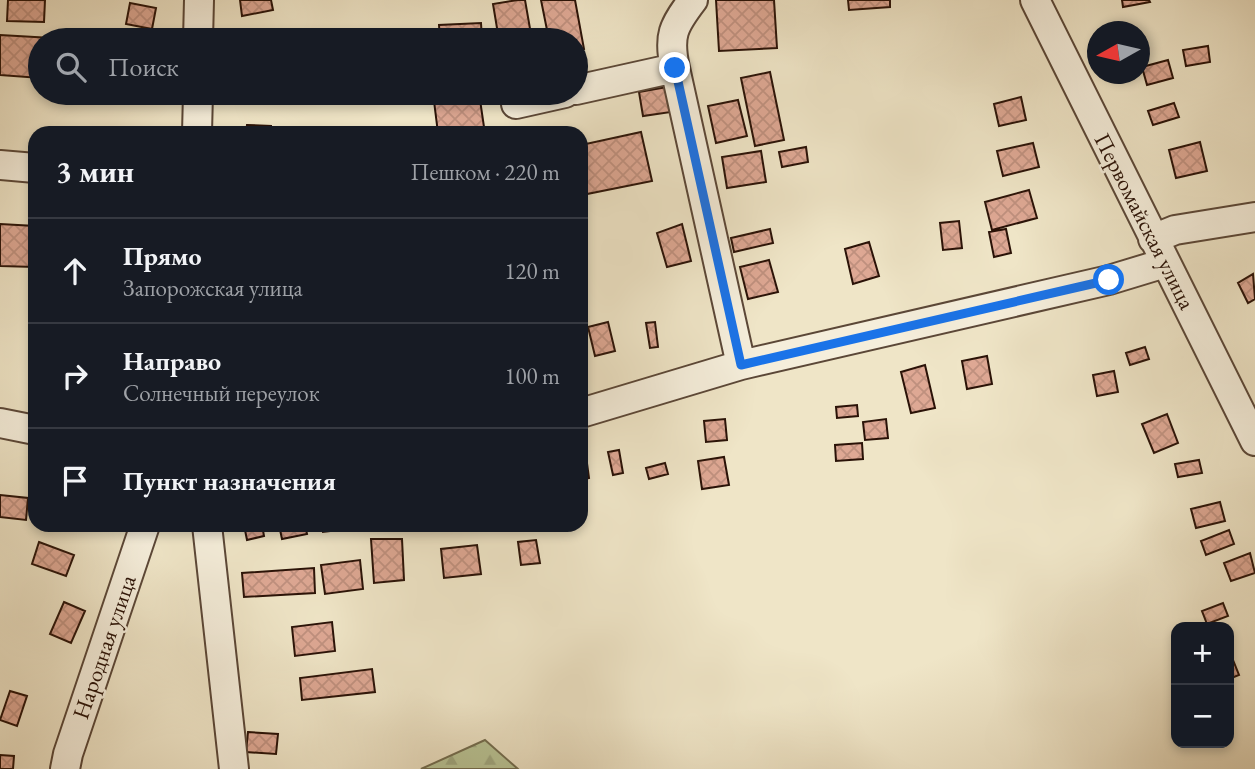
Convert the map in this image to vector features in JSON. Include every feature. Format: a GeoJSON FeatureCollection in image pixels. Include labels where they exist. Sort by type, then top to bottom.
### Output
{"type":"FeatureCollection","features":[{"type":"Feature","properties":{"kind":"street"},"geometry":{"type":"LineString","coordinates":[[198,28],[199,0]]}},
{"type":"Feature","properties":{"kind":"street"},"geometry":{"type":"LineString","coordinates":[[693,0],[677,21],[670,46],[741,365]]}},
{"type":"Feature","properties":{"kind":"street","name":"Первомайская улица"},"geometry":{"type":"LineString","coordinates":[[1035,0],[1255,442]]}},
{"type":"Feature","properties":{"kind":"street"},"geometry":{"type":"LineString","coordinates":[[588,87],[675,68]]}},
{"type":"Feature","properties":{"kind":"street"},"geometry":{"type":"LineString","coordinates":[[197,126],[198,105]]}},
{"type":"Feature","properties":{"kind":"street"},"geometry":{"type":"LineString","coordinates":[[0,165],[28,167]]}},
{"type":"Feature","properties":{"kind":"street"},"geometry":{"type":"LineString","coordinates":[[588,411],[741,365],[1109,280],[1159,251],[1175,230],[1255,217]]}},
{"type":"Feature","properties":{"kind":"street"},"geometry":{"type":"LineString","coordinates":[[0,423],[28,429]]}},
{"type":"Feature","properties":{"kind":"street","name":"Народная улица"},"geometry":{"type":"LineString","coordinates":[[65,769],[143,532]]}},
{"type":"Feature","properties":{"kind":"street"},"geometry":{"type":"LineString","coordinates":[[208,532],[234,769]]}},
{"type":"Feature","properties":{"kind":"green space"},"geometry":{"type":"Polygon","coordinates":[[[485,740],[518,769],[421,769],[485,740]]]}},
{"type":"Feature","properties":{"kind":"building"},"geometry":{"type":"Polygon","coordinates":[[[8,0],[45,0],[44,22],[7,21],[8,0]]]}},
{"type":"Feature","properties":{"kind":"building"},"geometry":{"type":"Polygon","coordinates":[[[240,0],[271,0],[273,10],[242,16],[240,0]]]}},
{"type":"Feature","properties":{"kind":"building"},"geometry":{"type":"Polygon","coordinates":[[[525,0],[530,28],[497,28],[493,4],[525,0]]]}},
{"type":"Feature","properties":{"kind":"building"},"geometry":{"type":"Polygon","coordinates":[[[541,0],[575,0],[580,28],[547,28],[541,0]]]}},
{"type":"Feature","properties":{"kind":"building"},"geometry":{"type":"Polygon","coordinates":[[[716,0],[774,0],[777,48],[719,51],[716,0]]]}},
{"type":"Feature","properties":{"kind":"building"},"geometry":{"type":"Polygon","coordinates":[[[848,0],[890,0],[890,7],[849,10],[848,0]]]}},
{"type":"Feature","properties":{"kind":"building"},"geometry":{"type":"Polygon","coordinates":[[[1122,0],[1149,0],[1150,2],[1123,7],[1122,0]]]}},
{"type":"Feature","properties":{"kind":"building"},"geometry":{"type":"Polygon","coordinates":[[[130,3],[156,8],[152,28],[126,24],[130,3]]]}},
{"type":"Feature","properties":{"kind":"building"},"geometry":{"type":"Polygon","coordinates":[[[481,23],[481,28],[439,28],[439,25],[481,23]]]}},
{"type":"Feature","properties":{"kind":"building"},"geometry":{"type":"Polygon","coordinates":[[[0,35],[28,37],[28,77],[0,75],[0,35]]]}},
{"type":"Feature","properties":{"kind":"building"},"geometry":{"type":"Polygon","coordinates":[[[1208,46],[1210,62],[1186,66],[1183,50],[1208,46]]]}},
{"type":"Feature","properties":{"kind":"building"},"geometry":{"type":"Polygon","coordinates":[[[1168,60],[1173,78],[1147,85],[1150,84],[1150,65],[1168,60]]]}},
{"type":"Feature","properties":{"kind":"building"},"geometry":{"type":"Polygon","coordinates":[[[770,72],[784,140],[755,146],[741,78],[770,72]]]}},
{"type":"Feature","properties":{"kind":"building"},"geometry":{"type":"Polygon","coordinates":[[[667,87],[671,112],[643,116],[639,92],[667,87]]]}},
{"type":"Feature","properties":{"kind":"building"},"geometry":{"type":"Polygon","coordinates":[[[1021,97],[1026,120],[999,126],[994,104],[1021,97]]]}},
{"type":"Feature","properties":{"kind":"building"},"geometry":{"type":"Polygon","coordinates":[[[738,100],[747,136],[716,143],[708,106],[738,100]]]}},
{"type":"Feature","properties":{"kind":"building"},"geometry":{"type":"Polygon","coordinates":[[[1174,103],[1179,117],[1153,125],[1148,111],[1174,103]]]}},
{"type":"Feature","properties":{"kind":"building"},"geometry":{"type":"Polygon","coordinates":[[[434,105],[481,105],[484,126],[437,126],[434,105]]]}},
{"type":"Feature","properties":{"kind":"building"},"geometry":{"type":"Polygon","coordinates":[[[641,132],[652,181],[588,194],[588,143],[641,132]]]}},
{"type":"Feature","properties":{"kind":"building"},"geometry":{"type":"Polygon","coordinates":[[[1200,142],[1207,171],[1176,178],[1169,150],[1200,142]]]}},
{"type":"Feature","properties":{"kind":"building"},"geometry":{"type":"Polygon","coordinates":[[[1033,143],[1039,167],[1003,176],[997,151],[1033,143]]]}},
{"type":"Feature","properties":{"kind":"building"},"geometry":{"type":"Polygon","coordinates":[[[806,147],[808,162],[782,167],[779,152],[806,147]]]}},
{"type":"Feature","properties":{"kind":"building"},"geometry":{"type":"Polygon","coordinates":[[[761,151],[766,182],[727,188],[722,157],[761,151]]]}},
{"type":"Feature","properties":{"kind":"building"},"geometry":{"type":"Polygon","coordinates":[[[1029,190],[1037,218],[992,230],[985,202],[1029,190]]]}},
{"type":"Feature","properties":{"kind":"building"},"geometry":{"type":"Polygon","coordinates":[[[959,221],[962,248],[943,250],[940,223],[959,221]]]}},
{"type":"Feature","properties":{"kind":"building"},"geometry":{"type":"Polygon","coordinates":[[[0,224],[28,226],[28,267],[0,266],[0,224]]]}},
{"type":"Feature","properties":{"kind":"building"},"geometry":{"type":"Polygon","coordinates":[[[682,224],[691,261],[667,267],[657,233],[682,224]]]}},
{"type":"Feature","properties":{"kind":"building"},"geometry":{"type":"Polygon","coordinates":[[[770,229],[773,243],[734,252],[731,238],[770,229]]]}},
{"type":"Feature","properties":{"kind":"building"},"geometry":{"type":"Polygon","coordinates":[[[1006,229],[1011,253],[994,257],[989,232],[1006,229]]]}},
{"type":"Feature","properties":{"kind":"building"},"geometry":{"type":"Polygon","coordinates":[[[869,242],[879,276],[853,284],[845,249],[869,242]]]}},
{"type":"Feature","properties":{"kind":"building"},"geometry":{"type":"Polygon","coordinates":[[[769,260],[778,292],[748,299],[740,267],[769,260]]]}},
{"type":"Feature","properties":{"kind":"building"},"geometry":{"type":"Polygon","coordinates":[[[1253,274],[1255,299],[1248,303],[1238,283],[1253,274]]]}},
{"type":"Feature","properties":{"kind":"building"},"geometry":{"type":"Polygon","coordinates":[[[608,322],[615,351],[595,356],[588,327],[608,322]]]}},
{"type":"Feature","properties":{"kind":"building"},"geometry":{"type":"Polygon","coordinates":[[[655,322],[658,347],[650,348],[646,323],[655,322]]]}},
{"type":"Feature","properties":{"kind":"building"},"geometry":{"type":"Polygon","coordinates":[[[1145,347],[1149,359],[1130,365],[1126,353],[1145,347]]]}},
{"type":"Feature","properties":{"kind":"building"},"geometry":{"type":"Polygon","coordinates":[[[987,356],[992,384],[967,389],[962,361],[987,356]]]}},
{"type":"Feature","properties":{"kind":"building"},"geometry":{"type":"Polygon","coordinates":[[[925,365],[935,408],[911,413],[901,372],[925,365]]]}},
{"type":"Feature","properties":{"kind":"building"},"geometry":{"type":"Polygon","coordinates":[[[1114,371],[1118,392],[1097,396],[1093,375],[1114,371]]]}},
{"type":"Feature","properties":{"kind":"building"},"geometry":{"type":"Polygon","coordinates":[[[857,405],[858,416],[837,418],[836,407],[857,405]]]}},
{"type":"Feature","properties":{"kind":"building"},"geometry":{"type":"Polygon","coordinates":[[[1167,414],[1178,443],[1154,453],[1142,424],[1167,414]]]}},
{"type":"Feature","properties":{"kind":"building"},"geometry":{"type":"Polygon","coordinates":[[[725,419],[727,440],[706,442],[704,421],[725,419]]]}},
{"type":"Feature","properties":{"kind":"building"},"geometry":{"type":"Polygon","coordinates":[[[886,419],[888,438],[865,440],[863,422],[886,419]]]}},
{"type":"Feature","properties":{"kind":"building"},"geometry":{"type":"Polygon","coordinates":[[[862,443],[863,459],[836,461],[835,445],[862,443]]]}},
{"type":"Feature","properties":{"kind":"building"},"geometry":{"type":"Polygon","coordinates":[[[619,450],[623,473],[613,475],[608,452],[619,450]]]}},
{"type":"Feature","properties":{"kind":"building"},"geometry":{"type":"Polygon","coordinates":[[[724,457],[729,485],[702,489],[698,461],[724,457]]]}},
{"type":"Feature","properties":{"kind":"building"},"geometry":{"type":"Polygon","coordinates":[[[1199,460],[1202,473],[1178,477],[1175,464],[1199,460]]]}},
{"type":"Feature","properties":{"kind":"building"},"geometry":{"type":"Polygon","coordinates":[[[665,463],[668,474],[649,479],[646,468],[665,463]]]}},
{"type":"Feature","properties":{"kind":"building"},"geometry":{"type":"Polygon","coordinates":[[[0,495],[28,498],[26,520],[0,517],[0,495]]]}},
{"type":"Feature","properties":{"kind":"building"},"geometry":{"type":"Polygon","coordinates":[[[1220,502],[1225,521],[1196,528],[1191,509],[1220,502]]]}},
{"type":"Feature","properties":{"kind":"building"},"geometry":{"type":"Polygon","coordinates":[[[1229,530],[1234,544],[1206,555],[1201,541],[1229,530]]]}},
{"type":"Feature","properties":{"kind":"building"},"geometry":{"type":"Polygon","coordinates":[[[245,532],[263,532],[264,536],[247,540],[245,532]]]}},
{"type":"Feature","properties":{"kind":"building"},"geometry":{"type":"Polygon","coordinates":[[[280,532],[307,532],[307,534],[282,539],[280,532]]]}},
{"type":"Feature","properties":{"kind":"building"},"geometry":{"type":"Polygon","coordinates":[[[371,539],[402,539],[404,580],[374,583],[371,539]]]}},
{"type":"Feature","properties":{"kind":"building"},"geometry":{"type":"Polygon","coordinates":[[[536,540],[540,563],[521,565],[518,542],[536,540]]]}},
{"type":"Feature","properties":{"kind":"building"},"geometry":{"type":"Polygon","coordinates":[[[39,542],[74,555],[66,576],[32,564],[39,542]]]}},
{"type":"Feature","properties":{"kind":"building"},"geometry":{"type":"Polygon","coordinates":[[[477,545],[481,574],[444,578],[441,549],[477,545]]]}},
{"type":"Feature","properties":{"kind":"building"},"geometry":{"type":"Polygon","coordinates":[[[1250,553],[1255,573],[1231,581],[1224,563],[1250,553]]]}},
{"type":"Feature","properties":{"kind":"building"},"geometry":{"type":"Polygon","coordinates":[[[360,560],[363,589],[325,594],[321,565],[360,560]]]}},
{"type":"Feature","properties":{"kind":"building"},"geometry":{"type":"Polygon","coordinates":[[[314,568],[315,593],[244,597],[242,573],[314,568]]]}},
{"type":"Feature","properties":{"kind":"building"},"geometry":{"type":"Polygon","coordinates":[[[64,602],[85,611],[71,643],[50,634],[64,602]]]}},
{"type":"Feature","properties":{"kind":"building"},"geometry":{"type":"Polygon","coordinates":[[[1223,603],[1228,616],[1206,622],[1202,611],[1223,603]]]}},
{"type":"Feature","properties":{"kind":"building"},"geometry":{"type":"Polygon","coordinates":[[[332,622],[335,651],[295,656],[292,627],[332,622]]]}},
{"type":"Feature","properties":{"kind":"building"},"geometry":{"type":"Polygon","coordinates":[[[1234,662],[1239,675],[1234,677],[1234,662]]]}},
{"type":"Feature","properties":{"kind":"building"},"geometry":{"type":"Polygon","coordinates":[[[372,669],[375,692],[302,700],[300,678],[372,669]]]}},
{"type":"Feature","properties":{"kind":"building"},"geometry":{"type":"Polygon","coordinates":[[[10,691],[27,696],[17,726],[0,720],[10,691]]]}},
{"type":"Feature","properties":{"kind":"building"},"geometry":{"type":"Polygon","coordinates":[[[248,732],[278,734],[276,754],[246,752],[248,732]]]}},
{"type":"Feature","properties":{"kind":"building"},"geometry":{"type":"Polygon","coordinates":[[[0,755],[14,756],[13,769],[0,769],[0,755]]]}},
{"type":"Feature","properties":{"kind":"route"},"geometry":{"type":"LineString","coordinates":[[675,68],[741,365],[1109,280]]}}]}
